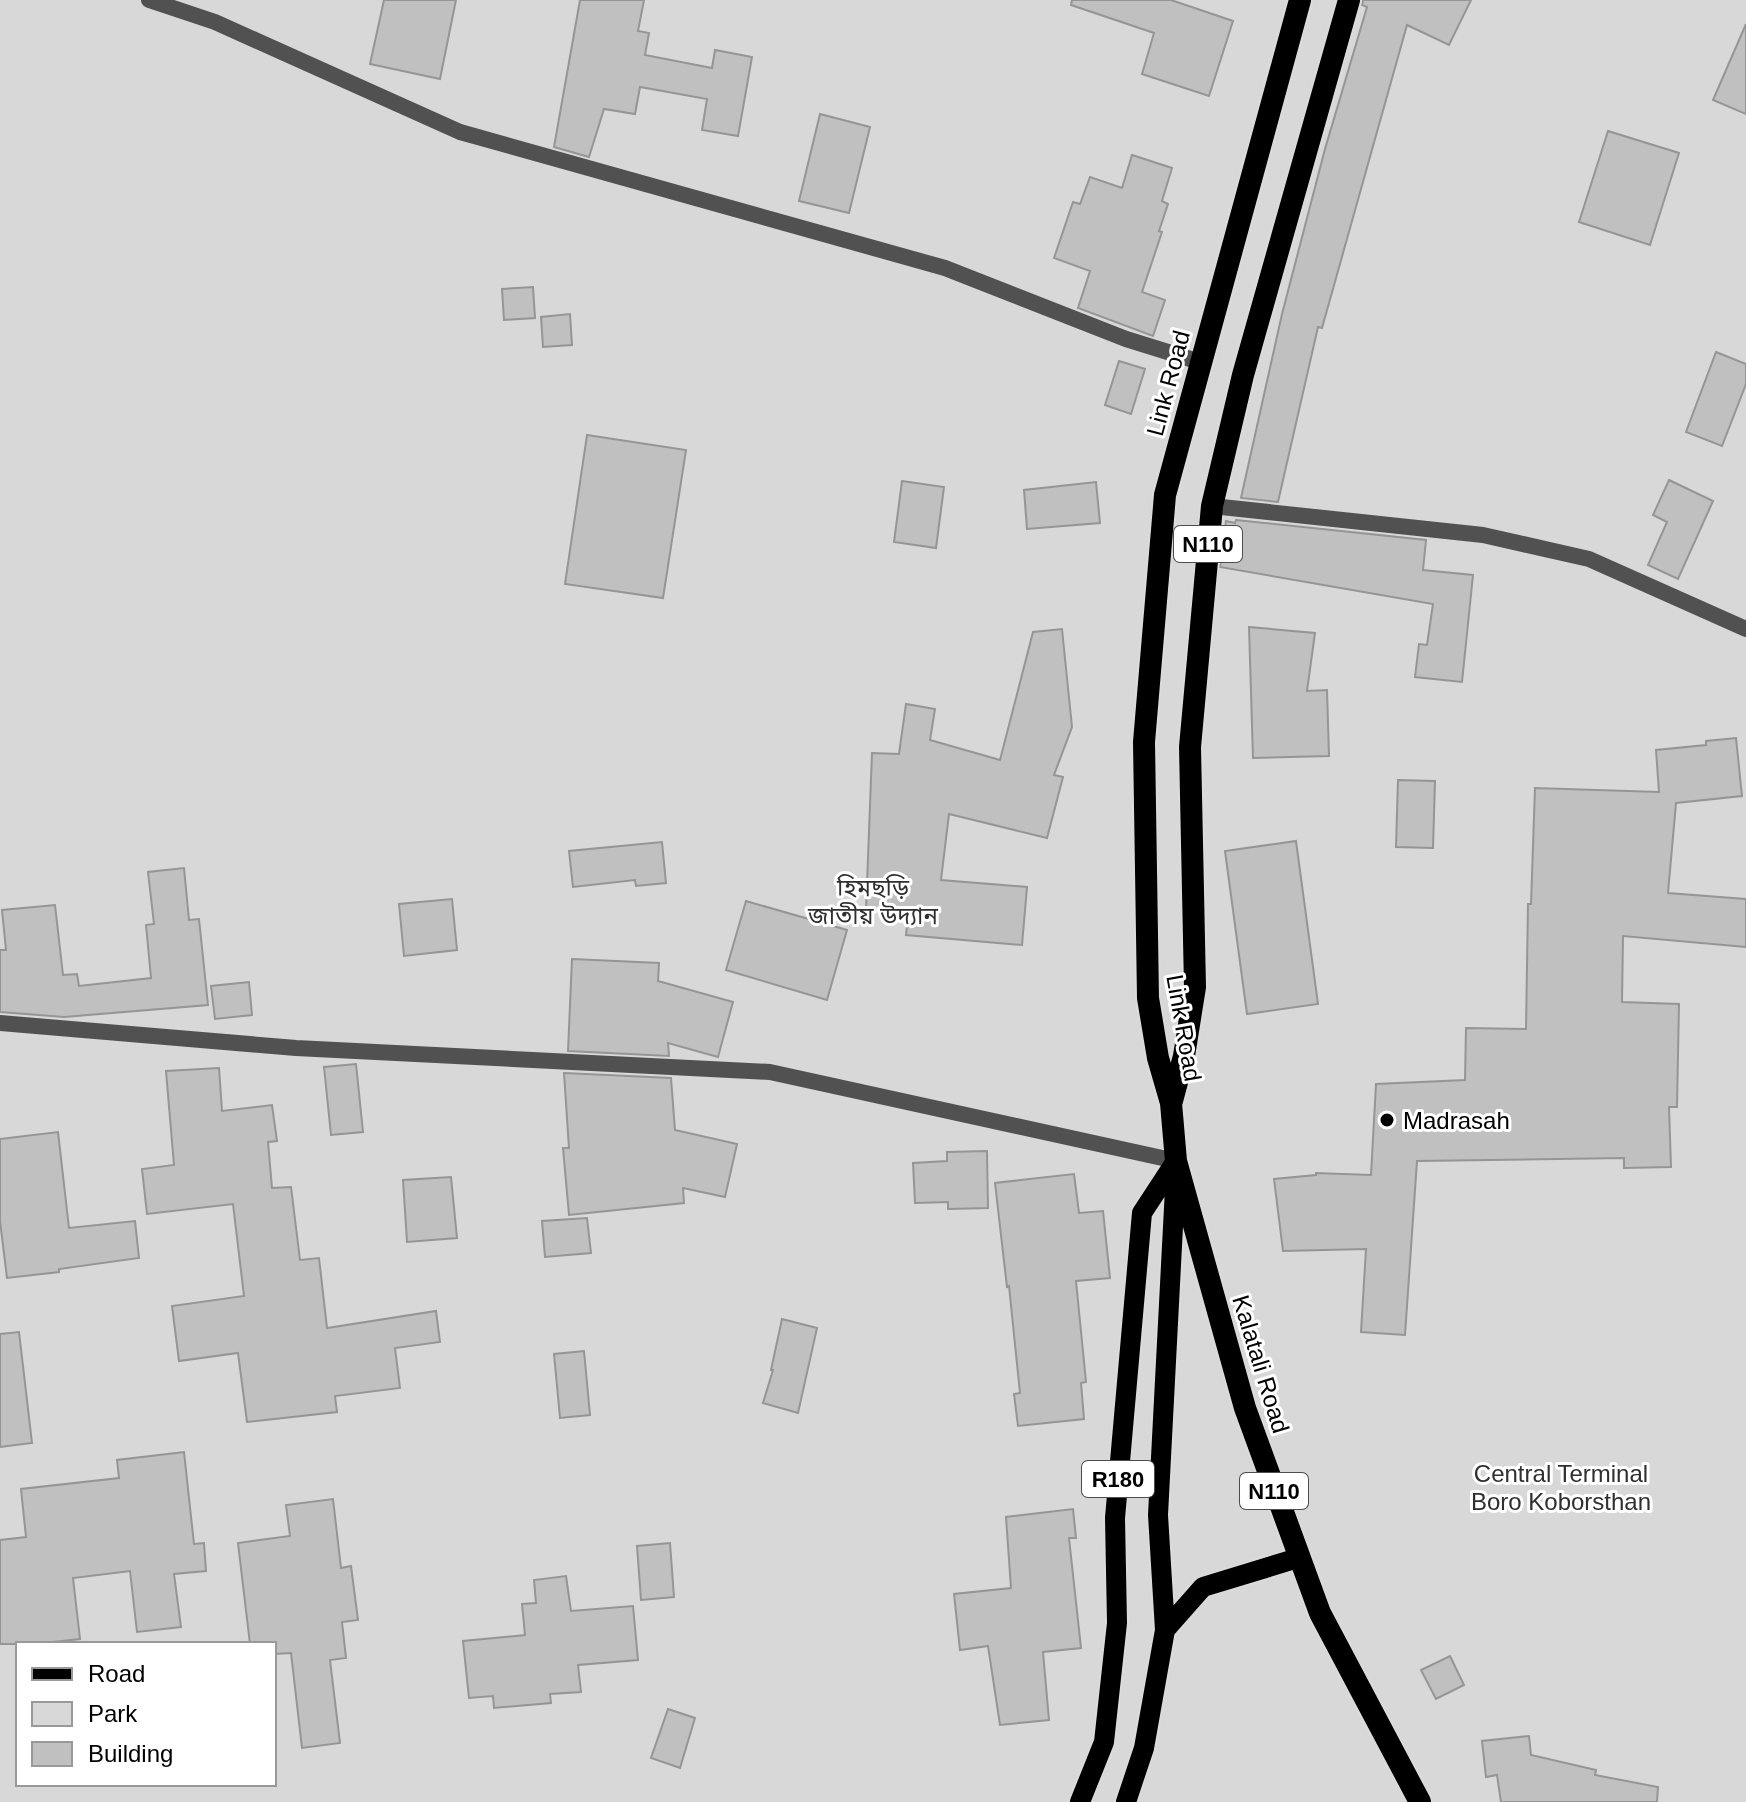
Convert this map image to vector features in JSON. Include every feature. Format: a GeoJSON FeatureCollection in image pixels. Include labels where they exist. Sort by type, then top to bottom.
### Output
{"type":"FeatureCollection","features":[{"type":"Feature","properties":{"kind":"highway","name":"Link Road"},"geometry":{"type":"LineString","coordinates":[[1171,1103],[1158,1058],[1148,998],[1144,742],[1165,495],[1300,0]]}},
{"type":"Feature","properties":{"kind":"highway","name":"Link Road"},"geometry":{"type":"LineString","coordinates":[[1171,1103],[1184,1056],[1195,987],[1190,747],[1212,506],[1243,375],[1349,0]]}},
{"type":"Feature","properties":{"kind":"highway","name":"Kalatali Road"},"geometry":{"type":"LineString","coordinates":[[1171,1103],[1176,1161],[1245,1408],[1298,1558],[1320,1613],[1420,1802]]}},
{"type":"Feature","properties":{"kind":"main road","name":"R180"},"geometry":{"type":"LineString","coordinates":[[1126,1802],[1144,1748],[1165,1630],[1158,1515],[1176,1161]]}},
{"type":"Feature","properties":{"kind":"main road","name":"R180"},"geometry":{"type":"LineString","coordinates":[[1080,1802],[1104,1742],[1117,1623],[1115,1518],[1142,1213],[1176,1161]]}},
{"type":"Feature","properties":{"kind":"main road"},"geometry":{"type":"LineString","coordinates":[[1165,1630],[1203,1587],[1298,1558]]}},
{"type":"Feature","properties":{"kind":"street"},"geometry":{"type":"LineString","coordinates":[[149,0],[215,22],[460,132],[945,268],[1126,339],[1200,362]]}},
{"type":"Feature","properties":{"kind":"street"},"geometry":{"type":"LineString","coordinates":[[1212,506],[1483,535],[1589,559],[1746,629]]}},
{"type":"Feature","properties":{"kind":"street"},"geometry":{"type":"LineString","coordinates":[[0,1023],[296,1048],[770,1072],[1176,1161]]}},
{"type":"Feature","properties":{"kind":"green space","name":"হিমছড়ি জাতীয় উদ্যান"},"geometry":{"type":"Polygon","coordinates":[[[0,0],[1746,0],[1746,1802],[0,1802],[0,0]]]}},
{"type":"Feature","properties":{"kind":"building"},"geometry":{"type":"Polygon","coordinates":[[[384,0],[456,0],[440,79],[370,64],[384,0]]]}},
{"type":"Feature","properties":{"kind":"building"},"geometry":{"type":"Polygon","coordinates":[[[580,0],[644,0],[638,31],[649,33],[645,55],[712,68],[715,50],[752,57],[738,136],[702,130],[707,99],[640,87],[635,114],[604,109],[589,157],[554,147],[580,0]]]}},
{"type":"Feature","properties":{"kind":"building"},"geometry":{"type":"Polygon","coordinates":[[[1072,0],[1171,0],[1233,21],[1209,96],[1142,74],[1154,33],[1071,5],[1072,0]]]}},
{"type":"Feature","properties":{"kind":"building"},"geometry":{"type":"Polygon","coordinates":[[[1363,0],[1471,0],[1449,45],[1407,25],[1322,328],[1318,327],[1278,502],[1241,498],[1282,314],[1325,149],[1367,7],[1362,5],[1363,0]]]}},
{"type":"Feature","properties":{"kind":"building"},"geometry":{"type":"Polygon","coordinates":[[[1746,24],[1746,114],[1713,100],[1746,24]]]}},
{"type":"Feature","properties":{"kind":"building"},"geometry":{"type":"Polygon","coordinates":[[[820,114],[870,127],[849,213],[799,201],[820,114]]]}},
{"type":"Feature","properties":{"kind":"building"},"geometry":{"type":"Polygon","coordinates":[[[1608,131],[1679,153],[1650,245],[1579,222],[1608,131]]]}},
{"type":"Feature","properties":{"kind":"building"},"geometry":{"type":"Polygon","coordinates":[[[1132,155],[1172,168],[1162,201],[1168,204],[1159,231],[1162,232],[1142,292],[1165,300],[1153,336],[1078,308],[1090,271],[1054,258],[1073,202],[1080,204],[1090,177],[1122,188],[1132,155]]]}},
{"type":"Feature","properties":{"kind":"building"},"geometry":{"type":"Polygon","coordinates":[[[533,287],[535,318],[504,320],[502,289],[533,287]]]}},
{"type":"Feature","properties":{"kind":"building"},"geometry":{"type":"Polygon","coordinates":[[[570,314],[572,345],[543,347],[541,317],[570,314]]]}},
{"type":"Feature","properties":{"kind":"building"},"geometry":{"type":"Polygon","coordinates":[[[1716,352],[1746,364],[1746,384],[1722,446],[1686,432],[1716,352]]]}},
{"type":"Feature","properties":{"kind":"building"},"geometry":{"type":"Polygon","coordinates":[[[1119,361],[1145,369],[1131,414],[1105,405],[1119,361]]]}},
{"type":"Feature","properties":{"kind":"building"},"geometry":{"type":"Polygon","coordinates":[[[587,435],[686,450],[663,598],[565,584],[587,435]]]}},
{"type":"Feature","properties":{"kind":"building"},"geometry":{"type":"Polygon","coordinates":[[[1669,480],[1713,501],[1678,579],[1648,565],[1667,522],[1653,515],[1669,480]]]}},
{"type":"Feature","properties":{"kind":"building"},"geometry":{"type":"Polygon","coordinates":[[[902,481],[944,487],[936,548],[894,542],[902,481]]]}},
{"type":"Feature","properties":{"kind":"building"},"geometry":{"type":"Polygon","coordinates":[[[1096,482],[1100,523],[1027,529],[1024,490],[1096,482]]]}},
{"type":"Feature","properties":{"kind":"building"},"geometry":{"type":"Polygon","coordinates":[[[1236,520],[1426,540],[1423,570],[1473,575],[1462,682],[1415,677],[1419,644],[1427,645],[1433,604],[1220,567],[1226,521],[1235,523],[1236,520]]]}},
{"type":"Feature","properties":{"kind":"building"},"geometry":{"type":"Polygon","coordinates":[[[1249,627],[1315,633],[1307,691],[1327,690],[1329,756],[1253,758],[1249,627]]]}},
{"type":"Feature","properties":{"kind":"building"},"geometry":{"type":"Polygon","coordinates":[[[1062,629],[1072,727],[1054,775],[1063,777],[1047,838],[949,814],[941,880],[1027,887],[1022,945],[906,935],[909,911],[866,910],[872,753],[899,754],[906,704],[935,709],[930,740],[1000,760],[1033,632],[1062,629]]]}},
{"type":"Feature","properties":{"kind":"building"},"geometry":{"type":"Polygon","coordinates":[[[1736,738],[1742,796],[1676,803],[1668,893],[1746,899],[1746,947],[1623,936],[1622,1002],[1679,1004],[1677,1107],[1669,1107],[1671,1167],[1624,1168],[1624,1158],[1417,1161],[1405,1335],[1361,1332],[1366,1249],[1283,1251],[1274,1179],[1316,1173],[1371,1175],[1376,1084],[1465,1080],[1466,1028],[1526,1029],[1528,904],[1531,904],[1535,788],[1659,792],[1656,750],[1706,745],[1706,741],[1736,738]]]}},
{"type":"Feature","properties":{"kind":"building"},"geometry":{"type":"Polygon","coordinates":[[[1398,780],[1435,781],[1433,848],[1396,847],[1398,780]]]}},
{"type":"Feature","properties":{"kind":"building"},"geometry":{"type":"Polygon","coordinates":[[[1296,841],[1318,1004],[1247,1014],[1225,851],[1296,841]]]}},
{"type":"Feature","properties":{"kind":"building"},"geometry":{"type":"Polygon","coordinates":[[[662,842],[666,883],[636,886],[635,880],[573,887],[569,851],[662,842]]]}},
{"type":"Feature","properties":{"kind":"building"},"geometry":{"type":"Polygon","coordinates":[[[184,868],[189,920],[199,919],[208,1005],[64,1017],[0,1012],[0,950],[6,950],[2,910],[55,905],[63,975],[77,974],[79,986],[151,978],[146,925],[154,924],[148,872],[184,868]]]}},
{"type":"Feature","properties":{"kind":"building"},"geometry":{"type":"Polygon","coordinates":[[[452,899],[457,950],[404,956],[399,904],[452,899]]]}},
{"type":"Feature","properties":{"kind":"building"},"geometry":{"type":"Polygon","coordinates":[[[746,901],[847,930],[827,1000],[726,970],[746,901]]]}},
{"type":"Feature","properties":{"kind":"building"},"geometry":{"type":"Polygon","coordinates":[[[572,959],[659,963],[658,981],[733,1002],[718,1057],[668,1043],[669,1056],[568,1051],[572,959]]]}},
{"type":"Feature","properties":{"kind":"building"},"geometry":{"type":"Polygon","coordinates":[[[249,982],[252,1015],[215,1019],[211,986],[249,982]]]}},
{"type":"Feature","properties":{"kind":"building"},"geometry":{"type":"Polygon","coordinates":[[[356,1064],[363,1132],[331,1135],[324,1067],[356,1064]]]}},
{"type":"Feature","properties":{"kind":"building"},"geometry":{"type":"Polygon","coordinates":[[[219,1068],[222,1111],[272,1105],[277,1141],[268,1142],[272,1188],[291,1187],[300,1260],[319,1258],[327,1328],[436,1311],[440,1342],[395,1348],[400,1388],[335,1396],[337,1412],[247,1422],[238,1353],[179,1361],[172,1306],[244,1296],[233,1204],[147,1214],[142,1169],[174,1165],[166,1071],[219,1068]]]}},
{"type":"Feature","properties":{"kind":"building"},"geometry":{"type":"Polygon","coordinates":[[[564,1073],[671,1078],[675,1130],[737,1144],[725,1197],[683,1188],[684,1203],[569,1215],[563,1148],[569,1148],[564,1073]]]}},
{"type":"Feature","properties":{"kind":"building"},"geometry":{"type":"Polygon","coordinates":[[[58,1132],[69,1228],[135,1221],[139,1258],[7,1278],[0,1221],[0,1139],[58,1132]]]}},
{"type":"Feature","properties":{"kind":"building"},"geometry":{"type":"Polygon","coordinates":[[[987,1151],[988,1208],[948,1209],[948,1202],[915,1203],[913,1163],[947,1161],[947,1152],[987,1151]]]}},
{"type":"Feature","properties":{"kind":"building"},"geometry":{"type":"Polygon","coordinates":[[[1074,1174],[1079,1213],[1103,1211],[1110,1278],[1076,1281],[1086,1382],[1081,1383],[1084,1419],[1018,1426],[1014,1394],[1020,1393],[995,1183],[1074,1174]]]}},
{"type":"Feature","properties":{"kind":"building"},"geometry":{"type":"Polygon","coordinates":[[[451,1177],[457,1238],[407,1242],[403,1180],[451,1177]]]}},
{"type":"Feature","properties":{"kind":"building"},"geometry":{"type":"Polygon","coordinates":[[[587,1218],[591,1253],[545,1257],[542,1221],[587,1218]]]}},
{"type":"Feature","properties":{"kind":"building"},"geometry":{"type":"Polygon","coordinates":[[[782,1319],[817,1328],[798,1413],[763,1403],[773,1370],[782,1319]]]}},
{"type":"Feature","properties":{"kind":"building"},"geometry":{"type":"Polygon","coordinates":[[[19,1332],[32,1443],[0,1447],[0,1334],[19,1332]]]}},
{"type":"Feature","properties":{"kind":"building"},"geometry":{"type":"Polygon","coordinates":[[[584,1351],[590,1415],[560,1418],[554,1354],[584,1351]]]}},
{"type":"Feature","properties":{"kind":"building"},"geometry":{"type":"Polygon","coordinates":[[[184,1452],[194,1544],[204,1543],[206,1571],[174,1574],[181,1627],[137,1632],[130,1571],[73,1578],[80,1639],[0,1644],[0,1540],[26,1537],[21,1489],[119,1478],[117,1460],[184,1452]]]}},
{"type":"Feature","properties":{"kind":"building"},"geometry":{"type":"Polygon","coordinates":[[[333,1499],[341,1568],[351,1566],[358,1620],[342,1622],[346,1658],[330,1660],[340,1743],[302,1748],[291,1653],[276,1654],[276,1642],[250,1642],[238,1543],[290,1536],[286,1505],[333,1499]]]}},
{"type":"Feature","properties":{"kind":"building"},"geometry":{"type":"Polygon","coordinates":[[[1073,1509],[1076,1538],[1069,1538],[1081,1648],[1043,1652],[1049,1720],[1000,1725],[988,1646],[960,1650],[954,1594],[1011,1588],[1006,1517],[1073,1509]]]}},
{"type":"Feature","properties":{"kind":"building"},"geometry":{"type":"Polygon","coordinates":[[[670,1543],[674,1597],[641,1600],[637,1546],[670,1543]]]}},
{"type":"Feature","properties":{"kind":"building"},"geometry":{"type":"Polygon","coordinates":[[[566,1576],[571,1611],[633,1606],[638,1660],[578,1665],[581,1692],[550,1694],[551,1703],[494,1708],[493,1696],[469,1698],[463,1641],[525,1635],[522,1604],[536,1603],[534,1580],[566,1576]]]}},
{"type":"Feature","properties":{"kind":"building"},"geometry":{"type":"Polygon","coordinates":[[[1450,1656],[1464,1685],[1436,1699],[1421,1670],[1450,1656]]]}},
{"type":"Feature","properties":{"kind":"building"},"geometry":{"type":"Polygon","coordinates":[[[668,1709],[695,1718],[680,1768],[651,1758],[668,1709]]]}},
{"type":"Feature","properties":{"kind":"building"},"geometry":{"type":"Polygon","coordinates":[[[1529,1736],[1531,1755],[1596,1770],[1595,1775],[1658,1787],[1657,1802],[1501,1802],[1497,1775],[1486,1777],[1482,1741],[1529,1736]]]}},
{"type":"Feature","properties":{"kind":"place","name":"Madrasah"},"geometry":{"type":"Point","coordinates":[1387,1120]}},
{"type":"Feature","properties":{"kind":"park label","name":"Central Terminal Boro Koborsthan"},"geometry":{"type":"Point","coordinates":[1561,1487]}}]}
